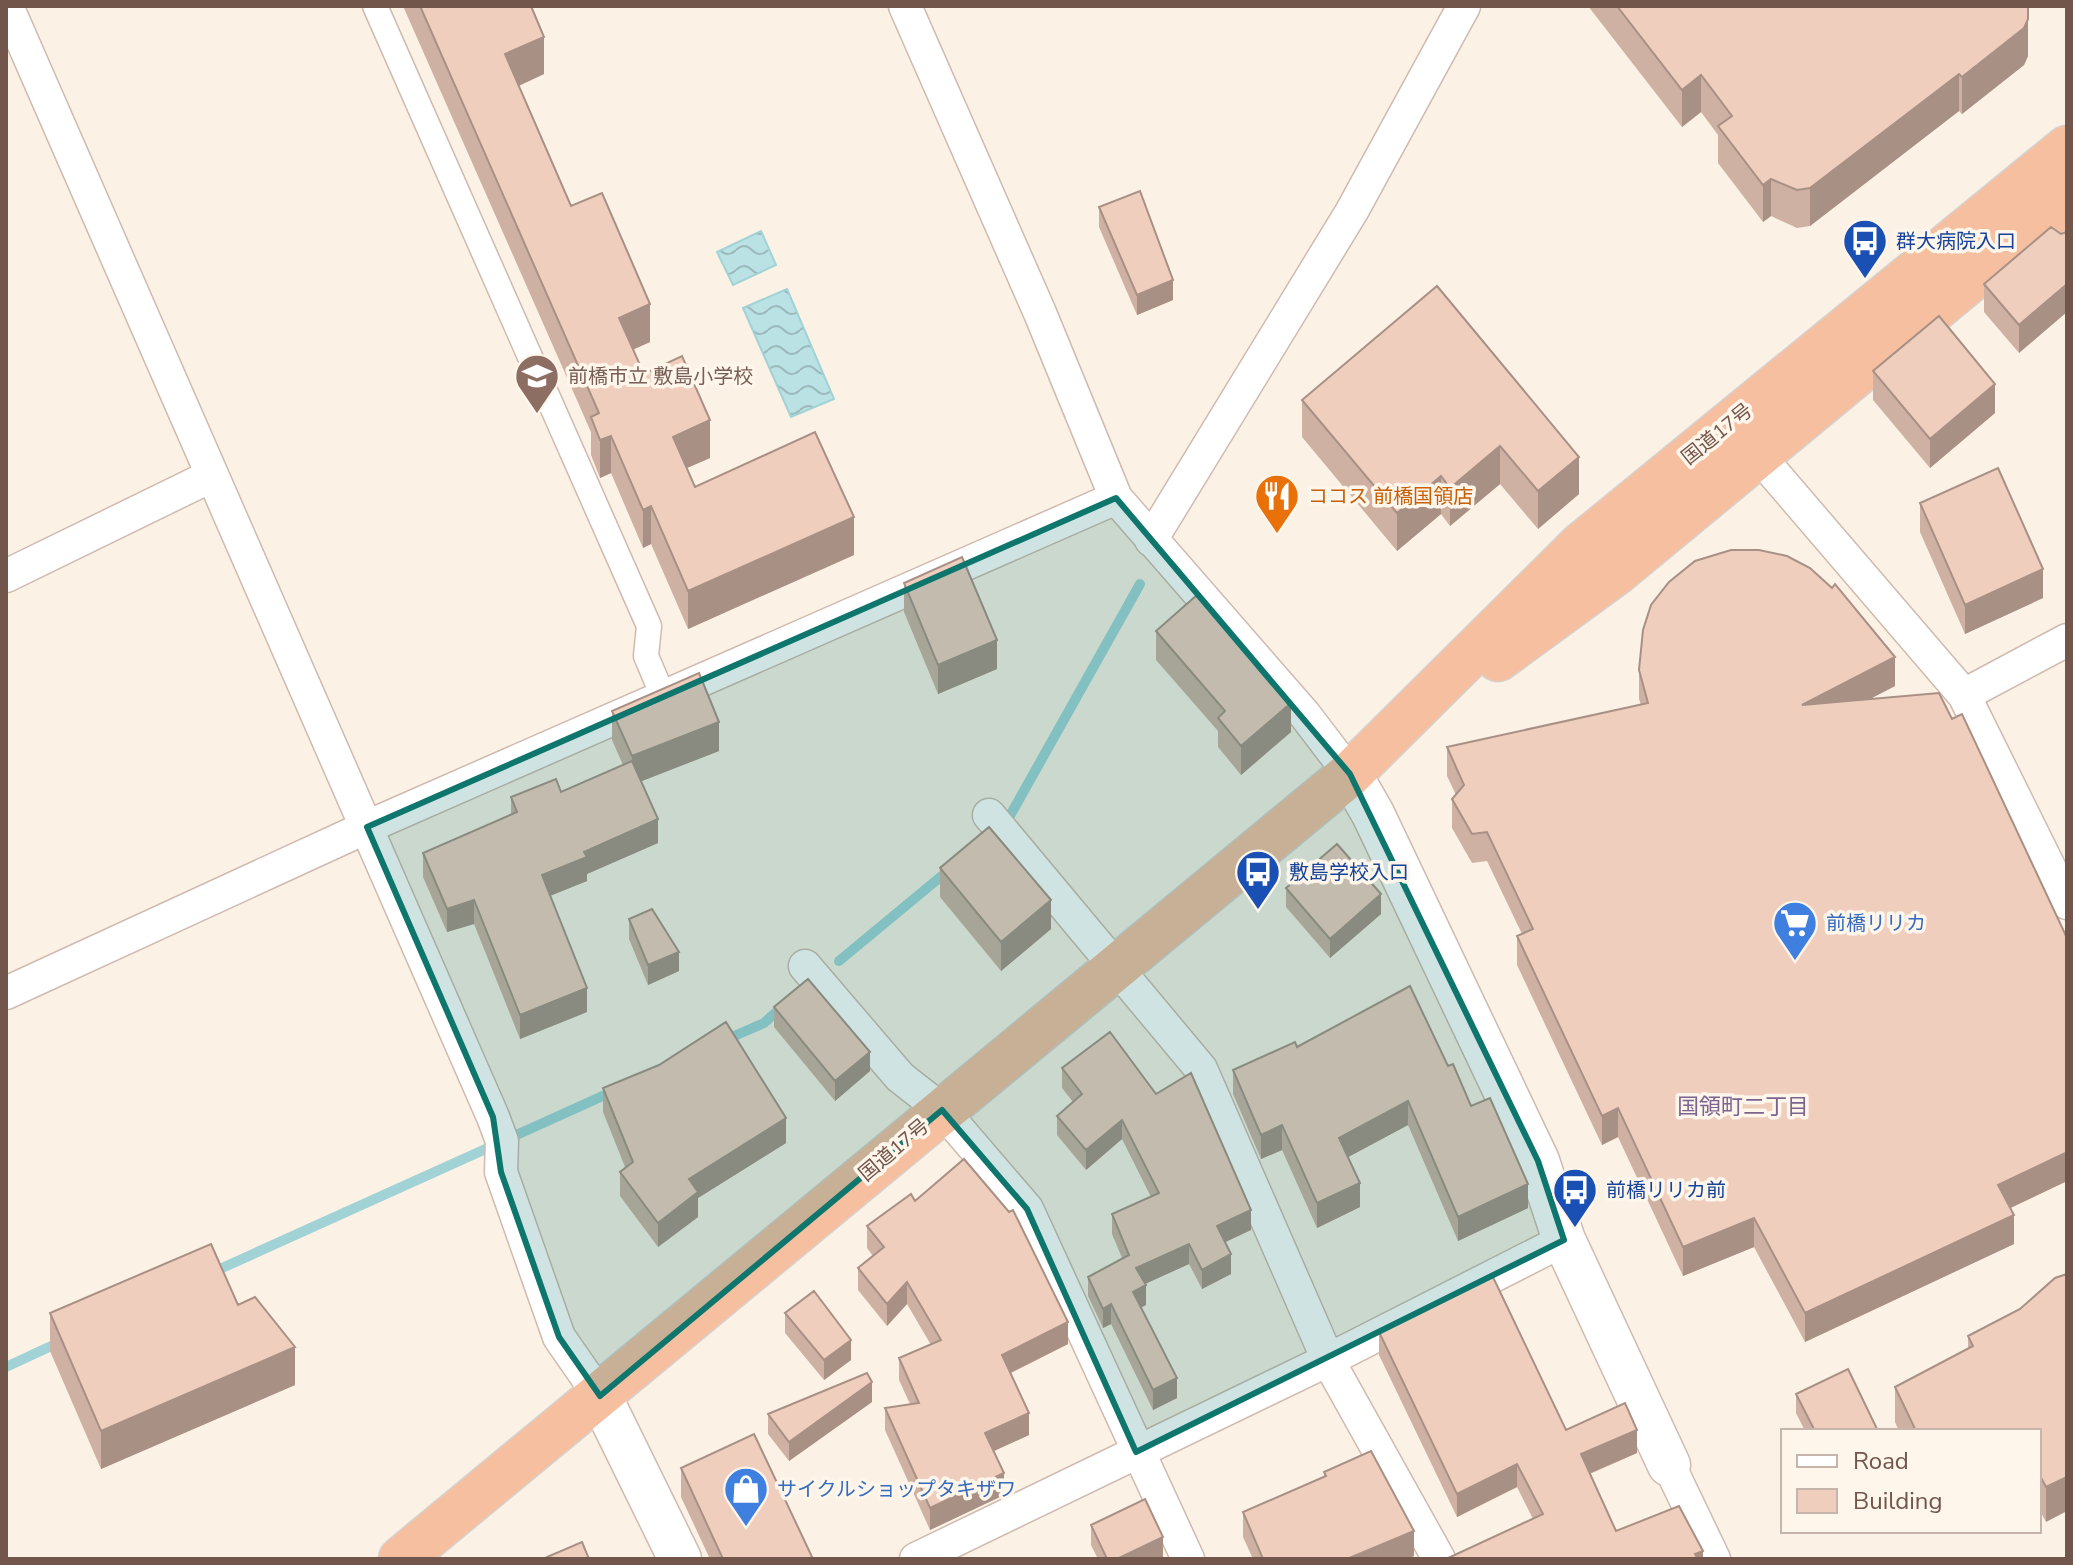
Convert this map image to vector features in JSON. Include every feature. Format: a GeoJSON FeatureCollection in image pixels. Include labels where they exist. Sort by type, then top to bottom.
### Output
{"type":"FeatureCollection","features":[{"type":"Feature","properties":{"kind":"highway","name":"国道17号"},"geometry":{"type":"LineString","coordinates":[[401,1559],[1115,965],[1350,774],[1581,545],[2067,148]]}},
{"type":"Feature","properties":{"kind":"highway","name":"国道17号"},"geometry":{"type":"LineString","coordinates":[[1386,741],[1617,572],[2059,220]]}},
{"type":"Feature","properties":{"kind":"street"},"geometry":{"type":"LineString","coordinates":[[7,6],[493,1117],[502,1141],[501,1172],[559,1337],[600,1396],[680,1559]]}},
{"type":"Feature","properties":{"kind":"street"},"geometry":{"type":"LineString","coordinates":[[375,6],[649,626],[646,656],[663,696]]}},
{"type":"Feature","properties":{"kind":"street"},"geometry":{"type":"LineString","coordinates":[[905,6],[1040,313],[1116,498],[1305,715],[1350,774],[1373,814],[1538,1161],[1564,1240],[1714,1559]]}},
{"type":"Feature","properties":{"kind":"street"},"geometry":{"type":"LineString","coordinates":[[1151,540],[1352,211],[1464,6]]}},
{"type":"Feature","properties":{"kind":"street"},"geometry":{"type":"LineString","coordinates":[[1759,456],[1964,695],[2067,903]]}},
{"type":"Feature","properties":{"kind":"street"},"geometry":{"type":"LineString","coordinates":[[6,576],[211,476]]}},
{"type":"Feature","properties":{"kind":"street"},"geometry":{"type":"LineString","coordinates":[[6,993],[367,827],[1116,498]]}},
{"type":"Feature","properties":{"kind":"street"},"geometry":{"type":"LineString","coordinates":[[1964,695],[2067,640]]}},
{"type":"Feature","properties":{"kind":"street"},"geometry":{"type":"LineString","coordinates":[[989,815],[1201,1069],[1328,1360],[1439,1559]]}},
{"type":"Feature","properties":{"kind":"street"},"geometry":{"type":"LineString","coordinates":[[805,966],[900,1077],[942,1110],[1027,1209],[1136,1452],[1188,1559]]}},
{"type":"Feature","properties":{"kind":"street"},"geometry":{"type":"LineString","coordinates":[[916,1559],[1328,1360],[1564,1240]]}},
{"type":"Feature","properties":{"kind":"highlighted area"},"geometry":{"type":"Polygon","coordinates":[[[1116,498],[1350,774],[1538,1161],[1564,1240],[1136,1452],[1027,1209],[942,1110],[600,1396],[559,1337],[501,1172],[493,1117],[367,827],[1116,498]]]}},
{"type":"Feature","properties":{"kind":"water"},"geometry":{"type":"Polygon","coordinates":[[[761,231],[776,265],[733,285],[717,252],[761,231]]]}},
{"type":"Feature","properties":{"kind":"water"},"geometry":{"type":"Polygon","coordinates":[[[787,289],[834,399],[791,417],[743,308],[787,289]]]}},
{"type":"Feature","properties":{"kind":"building"},"geometry":{"type":"Polygon","coordinates":[[[420,6],[531,6],[544,37],[505,54],[571,206],[602,193],[650,304],[619,318],[644,374],[682,356],[710,420],[673,437],[695,487],[815,432],[854,517],[688,591],[651,506],[643,510],[611,436],[600,440],[591,417],[599,413],[420,6]]]}},
{"type":"Feature","properties":{"kind":"building"},"geometry":{"type":"Polygon","coordinates":[[[1617,6],[2028,6],[2028,19],[2024,28],[1962,77],[1959,74],[1810,188],[1797,190],[1771,179],[1763,185],[1718,126],[1732,116],[1701,75],[1682,90],[1617,6]]]}},
{"type":"Feature","properties":{"kind":"building"},"geometry":{"type":"Polygon","coordinates":[[[1140,191],[1173,280],[1137,295],[1099,207],[1140,191]]]}},
{"type":"Feature","properties":{"kind":"building"},"geometry":{"type":"Polygon","coordinates":[[[2051,227],[2061,234],[2067,232],[2067,284],[2019,325],[1984,284],[2051,227]]]}},
{"type":"Feature","properties":{"kind":"building"},"geometry":{"type":"Polygon","coordinates":[[[1437,286],[1579,457],[1538,491],[1500,446],[1450,488],[1441,476],[1397,513],[1302,400],[1437,286]]]}},
{"type":"Feature","properties":{"kind":"building"},"geometry":{"type":"Polygon","coordinates":[[[1939,316],[1995,384],[1930,439],[1873,371],[1939,316]]]}},
{"type":"Feature","properties":{"kind":"building"},"geometry":{"type":"Polygon","coordinates":[[[1998,468],[2043,569],[1965,605],[1920,503],[1998,468]]]}},
{"type":"Feature","properties":{"kind":"building","name":"前橋リリカ"},"geometry":{"type":"Polygon","coordinates":[[[1731,550],[1759,550],[1787,556],[1810,568],[1832,588],[1835,584],[1895,657],[1802,705],[1939,693],[1952,719],[1962,714],[2067,938],[2067,1158],[2065,1153],[1998,1185],[2014,1215],[1805,1313],[1754,1218],[1683,1247],[1618,1108],[1602,1116],[1517,936],[1533,929],[1487,832],[1472,834],[1452,799],[1464,785],[1447,747],[1648,703],[1639,670],[1643,630],[1651,605],[1669,582],[1695,561],[1731,550]]]}},
{"type":"Feature","properties":{"kind":"building"},"geometry":{"type":"Polygon","coordinates":[[[962,557],[997,640],[938,665],[904,583],[962,557]]]}},
{"type":"Feature","properties":{"kind":"building"},"geometry":{"type":"Polygon","coordinates":[[[1197,595],[1291,703],[1241,746],[1218,718],[1225,711],[1156,631],[1197,595]]]}},
{"type":"Feature","properties":{"kind":"building"},"geometry":{"type":"Polygon","coordinates":[[[699,673],[719,722],[632,756],[612,711],[699,673]]]}},
{"type":"Feature","properties":{"kind":"building"},"geometry":{"type":"Polygon","coordinates":[[[632,761],[658,819],[584,852],[587,857],[542,875],[587,988],[520,1015],[474,900],[447,909],[423,853],[517,812],[511,797],[556,779],[561,792],[632,761]]]}},
{"type":"Feature","properties":{"kind":"building"},"geometry":{"type":"Polygon","coordinates":[[[989,827],[1051,900],[1001,942],[940,868],[989,827]]]}},
{"type":"Feature","properties":{"kind":"building"},"geometry":{"type":"Polygon","coordinates":[[[1337,844],[1381,894],[1330,939],[1286,888],[1337,844]]]}},
{"type":"Feature","properties":{"kind":"building"},"geometry":{"type":"Polygon","coordinates":[[[652,909],[679,952],[648,965],[629,919],[652,909]]]}},
{"type":"Feature","properties":{"kind":"building"},"geometry":{"type":"Polygon","coordinates":[[[808,979],[870,1052],[835,1081],[774,1007],[808,979]]]}},
{"type":"Feature","properties":{"kind":"building"},"geometry":{"type":"Polygon","coordinates":[[[1410,986],[1448,1066],[1453,1064],[1471,1106],[1490,1098],[1528,1184],[1458,1217],[1408,1101],[1339,1138],[1360,1183],[1317,1203],[1282,1125],[1261,1135],[1233,1070],[1295,1042],[1297,1047],[1410,986]]]}},
{"type":"Feature","properties":{"kind":"building"},"geometry":{"type":"Polygon","coordinates":[[[726,1022],[786,1118],[689,1179],[698,1192],[658,1223],[620,1172],[633,1162],[603,1088],[659,1065],[726,1022]]]}},
{"type":"Feature","properties":{"kind":"building"},"geometry":{"type":"Polygon","coordinates":[[[1110,1032],[1156,1094],[1191,1073],[1251,1210],[1217,1226],[1231,1254],[1202,1270],[1189,1244],[1136,1268],[1146,1285],[1133,1292],[1177,1378],[1153,1390],[1111,1304],[1103,1309],[1088,1277],[1129,1255],[1112,1214],[1159,1193],[1122,1120],[1086,1150],[1057,1116],[1082,1094],[1062,1068],[1110,1032]]]}},
{"type":"Feature","properties":{"kind":"building"},"geometry":{"type":"Polygon","coordinates":[[[964,1159],[1009,1212],[1013,1210],[1068,1322],[1002,1355],[1029,1413],[985,1433],[1004,1473],[930,1508],[885,1408],[919,1403],[899,1358],[941,1340],[907,1282],[887,1304],[858,1268],[884,1247],[867,1226],[911,1194],[915,1201],[964,1159]]]}},
{"type":"Feature","properties":{"kind":"building"},"geometry":{"type":"Polygon","coordinates":[[[211,1244],[238,1305],[255,1297],[295,1347],[101,1431],[50,1313],[211,1244]]]}},
{"type":"Feature","properties":{"kind":"building"},"geometry":{"type":"Polygon","coordinates":[[[2067,1274],[2067,1477],[2046,1487],[2041,1478],[2041,1429],[1915,1429],[1895,1387],[1973,1346],[1968,1336],[2020,1309],[2055,1278],[2067,1274]]]}},
{"type":"Feature","properties":{"kind":"building"},"geometry":{"type":"Polygon","coordinates":[[[1492,1275],[1566,1430],[1625,1403],[1637,1430],[1581,1454],[1616,1531],[1679,1506],[1703,1551],[1695,1554],[1698,1559],[1446,1559],[1543,1514],[1517,1464],[1457,1494],[1379,1332],[1492,1275]]]}},
{"type":"Feature","properties":{"kind":"building"},"geometry":{"type":"Polygon","coordinates":[[[814,1291],[851,1340],[824,1360],[785,1313],[814,1291]]]}},
{"type":"Feature","properties":{"kind":"building"},"geometry":{"type":"Polygon","coordinates":[[[1848,1369],[1877,1429],[1814,1429],[1796,1394],[1848,1369]]]}},
{"type":"Feature","properties":{"kind":"building"},"geometry":{"type":"Polygon","coordinates":[[[867,1373],[872,1382],[789,1442],[768,1414],[867,1373]]]}},
{"type":"Feature","properties":{"kind":"building"},"geometry":{"type":"Polygon","coordinates":[[[754,1434],[813,1559],[723,1559],[681,1468],[754,1434]]]}},
{"type":"Feature","properties":{"kind":"building"},"geometry":{"type":"Polygon","coordinates":[[[1371,1451],[1414,1531],[1347,1559],[1263,1559],[1243,1512],[1326,1476],[1324,1472],[1371,1451]]]}},
{"type":"Feature","properties":{"kind":"building"},"geometry":{"type":"Polygon","coordinates":[[[1145,1499],[1163,1537],[1117,1559],[1107,1559],[1091,1525],[1145,1499]]]}},
{"type":"Feature","properties":{"kind":"building"},"geometry":{"type":"Polygon","coordinates":[[[582,1542],[589,1559],[547,1557],[582,1542]]]}},
{"type":"Feature","properties":{"kind":"waterway"},"geometry":{"type":"LineString","coordinates":[[1007,821],[1140,584]]}},
{"type":"Feature","properties":{"kind":"waterway"},"geometry":{"type":"LineString","coordinates":[[839,961],[950,869]]}},
{"type":"Feature","properties":{"kind":"waterway"},"geometry":{"type":"LineString","coordinates":[[725,1040],[764,1023],[783,1006]]}},
{"type":"Feature","properties":{"kind":"waterway"},"geometry":{"type":"LineString","coordinates":[[211,1273],[616,1090]]}},
{"type":"Feature","properties":{"kind":"waterway"},"geometry":{"type":"LineString","coordinates":[[6,1367],[62,1341]]}},
{"type":"Feature","properties":{"kind":"place","name":"群大病院入口"},"geometry":{"type":"Point","coordinates":[1865,280]}},
{"type":"Feature","properties":{"kind":"place","name":"前橋市立 敷島小学校"},"geometry":{"type":"Point","coordinates":[537,415]}},
{"type":"Feature","properties":{"kind":"place","name":"ココス 前橋国領店"},"geometry":{"type":"Point","coordinates":[1277,535]}},
{"type":"Feature","properties":{"kind":"place","name":"敷島学校入口"},"geometry":{"type":"Point","coordinates":[1258,911]}},
{"type":"Feature","properties":{"kind":"place","name":"前橋リリカ"},"geometry":{"type":"Point","coordinates":[1795,962]}},
{"type":"Feature","properties":{"kind":"place","name":"前橋リリカ前"},"geometry":{"type":"Point","coordinates":[1575,1229]}},
{"type":"Feature","properties":{"kind":"place","name":"サイクルショップタキザワ"},"geometry":{"type":"Point","coordinates":[746,1528]}},
{"type":"Feature","properties":{"kind":"district","name":"国領町二丁目"},"geometry":{"type":"Point","coordinates":[1743,1107]}}]}
